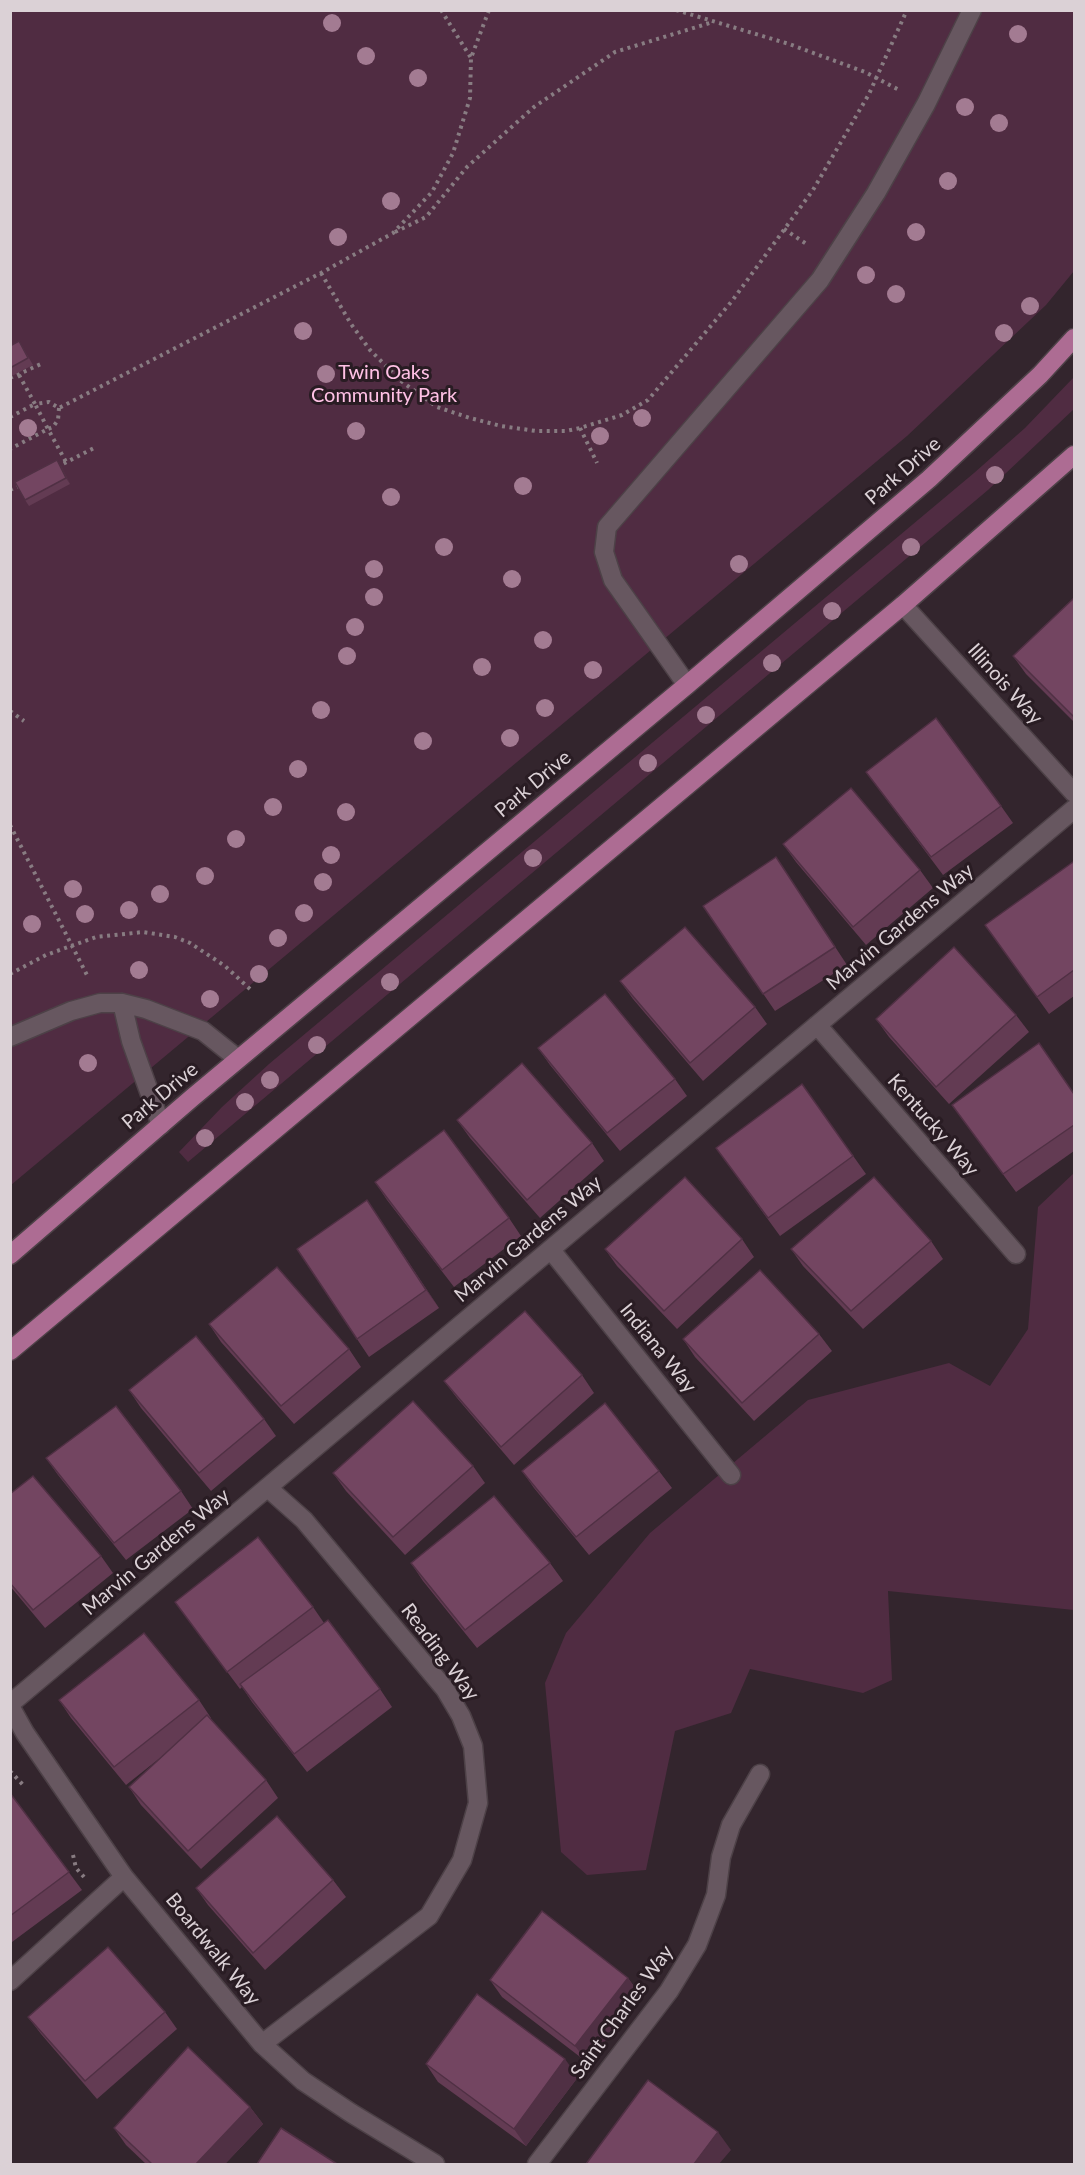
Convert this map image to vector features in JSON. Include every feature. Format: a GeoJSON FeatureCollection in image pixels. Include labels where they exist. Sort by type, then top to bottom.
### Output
{"type":"FeatureCollection","features":[{"type":"Feature","properties":{"kind":"main road","name":"Park Drive"},"geometry":{"type":"LineString","coordinates":[[10,1255],[238,1059],[687,685],[929,479],[1040,375],[1074,338]]}},
{"type":"Feature","properties":{"kind":"main road"},"geometry":{"type":"LineString","coordinates":[[10,1351],[903,605],[1074,455]]}},
{"type":"Feature","properties":{"kind":"street"},"geometry":{"type":"LineString","coordinates":[[687,685],[613,580],[604,552],[607,527],[820,280],[876,193],[926,104],[972,10]]}},
{"type":"Feature","properties":{"kind":"street","name":"Illinois Way"},"geometry":{"type":"LineString","coordinates":[[903,605],[1074,793]]}},
{"type":"Feature","properties":{"kind":"street","name":"Marvin Gardens Way"},"geometry":{"type":"LineString","coordinates":[[10,1705],[1074,809]]}},
{"type":"Feature","properties":{"kind":"street"},"geometry":{"type":"LineString","coordinates":[[10,1036],[71,1011],[100,1003],[122,1003],[146,1009],[203,1031],[238,1059]]}},
{"type":"Feature","properties":{"kind":"street"},"geometry":{"type":"LineString","coordinates":[[122,1003],[131,1041],[161,1125]]}},
{"type":"Feature","properties":{"kind":"street","name":"Kentucky Way"},"geometry":{"type":"LineString","coordinates":[[817,1025],[1016,1254]]}},
{"type":"Feature","properties":{"kind":"street","name":"Indiana Way"},"geometry":{"type":"LineString","coordinates":[[551,1250],[731,1475]]}},
{"type":"Feature","properties":{"kind":"street","name":"Reading Way"},"geometry":{"type":"LineString","coordinates":[[262,2044],[429,1916],[462,1860],[478,1803],[473,1746],[461,1716],[445,1689],[304,1520],[268,1488]]}},
{"type":"Feature","properties":{"kind":"street","name":"Boardwalk Way"},"geometry":{"type":"LineString","coordinates":[[10,1705],[25,1733],[124,1876],[262,2044],[303,2081],[435,2164]]}},
{"type":"Feature","properties":{"kind":"street","name":"Saint Charles Way"},"geometry":{"type":"LineString","coordinates":[[537,2164],[669,1990],[697,1945],[716,1895],[722,1857],[731,1825],[760,1774]]}},
{"type":"Feature","properties":{"kind":"street"},"geometry":{"type":"LineString","coordinates":[[10,1981],[124,1876]]}},
{"type":"Feature","properties":{"kind":"path"},"geometry":{"type":"LineString","coordinates":[[441,10],[471,58]]}},
{"type":"Feature","properties":{"kind":"path"},"geometry":{"type":"LineString","coordinates":[[393,233],[432,192],[453,153],[470,98],[471,58],[489,10]]}},
{"type":"Feature","properties":{"kind":"path"},"geometry":{"type":"LineString","coordinates":[[676,10],[789,44],[876,78]]}},
{"type":"Feature","properties":{"kind":"path"},"geometry":{"type":"LineString","coordinates":[[321,273],[351,324],[370,350],[401,381],[424,399],[453,413],[501,426],[551,431],[580,428],[630,412],[648,400],[732,301],[813,190],[868,94],[907,10]]}},
{"type":"Feature","properties":{"kind":"path"},"geometry":{"type":"LineString","coordinates":[[59,408],[426,217],[467,167],[534,107],[615,52],[713,22]]}},
{"type":"Feature","properties":{"kind":"path"},"geometry":{"type":"LineString","coordinates":[[10,378],[41,364]]}},
{"type":"Feature","properties":{"kind":"path"},"geometry":{"type":"LineString","coordinates":[[19,375],[66,462]]}},
{"type":"Feature","properties":{"kind":"path"},"geometry":{"type":"LineString","coordinates":[[10,417],[35,404],[49,402],[59,408]]}},
{"type":"Feature","properties":{"kind":"path"},"geometry":{"type":"LineString","coordinates":[[10,448],[56,424],[59,408]]}},
{"type":"Feature","properties":{"kind":"path"},"geometry":{"type":"LineString","coordinates":[[580,428],[597,463]]}},
{"type":"Feature","properties":{"kind":"path"},"geometry":{"type":"LineString","coordinates":[[48,471],[94,448]]}},
{"type":"Feature","properties":{"kind":"path"},"geometry":{"type":"LineString","coordinates":[[10,490],[29,481]]}},
{"type":"Feature","properties":{"kind":"path"},"geometry":{"type":"LineString","coordinates":[[10,711],[24,721]]}},
{"type":"Feature","properties":{"kind":"path"},"geometry":{"type":"LineString","coordinates":[[10,825],[100,1003]]}},
{"type":"Feature","properties":{"kind":"path"},"geometry":{"type":"LineString","coordinates":[[10,974],[46,954],[103,935],[135,932],[175,937],[208,953],[251,990]]}},
{"type":"Feature","properties":{"kind":"green space","name":"Twin Oaks Community Park"},"geometry":{"type":"Polygon","coordinates":[[[11,11],[1074,11],[1074,271],[1046,305],[907,436],[11,1185],[11,11]]]}},
{"type":"Feature","properties":{"kind":"green space"},"geometry":{"type":"Polygon","coordinates":[[[1074,377],[1074,409],[988,490],[188,1162],[179,1152],[222,1107],[269,1064],[974,473],[1025,428],[1074,377]]]}},
{"type":"Feature","properties":{"kind":"green space"},"geometry":{"type":"Polygon","coordinates":[[[1074,1173],[1074,1610],[888,1591],[892,1680],[863,1693],[750,1669],[731,1713],[675,1731],[646,1870],[587,1875],[561,1852],[545,1683],[566,1633],[650,1533],[808,1400],[949,1363],[990,1386],[1028,1329],[1038,1207],[1074,1173]]]}},
{"type":"Feature","properties":{"kind":"building"},"geometry":{"type":"Polygon","coordinates":[[[19,341],[28,358],[10,368],[10,346],[19,341]]]}},
{"type":"Feature","properties":{"kind":"building"},"geometry":{"type":"Polygon","coordinates":[[[57,460],[66,478],[25,500],[15,482],[57,460]]]}},
{"type":"Feature","properties":{"kind":"building"},"geometry":{"type":"Polygon","coordinates":[[[1074,598],[1074,717],[1013,656],[1074,598]]]}},
{"type":"Feature","properties":{"kind":"building"},"geometry":{"type":"Polygon","coordinates":[[[936,718],[1001,806],[931,857],[866,772],[936,718]]]}},
{"type":"Feature","properties":{"kind":"building"},"geometry":{"type":"Polygon","coordinates":[[[851,788],[920,870],[853,927],[783,844],[851,788]]]}},
{"type":"Feature","properties":{"kind":"building"},"geometry":{"type":"Polygon","coordinates":[[[776,857],[835,947],[763,994],[703,906],[776,857]]]}},
{"type":"Feature","properties":{"kind":"building"},"geometry":{"type":"Polygon","coordinates":[[[1073,862],[1074,970],[1037,997],[985,925],[1073,862]]]}},
{"type":"Feature","properties":{"kind":"building"},"geometry":{"type":"Polygon","coordinates":[[[685,927],[755,1007],[690,1063],[620,981],[685,927]]]}},
{"type":"Feature","properties":{"kind":"building"},"geometry":{"type":"Polygon","coordinates":[[[954,947],[1016,1015],[936,1087],[876,1019],[954,947]]]}},
{"type":"Feature","properties":{"kind":"building"},"geometry":{"type":"Polygon","coordinates":[[[605,994],[675,1079],[607,1133],[538,1048],[605,994]]]}},
{"type":"Feature","properties":{"kind":"building"},"geometry":{"type":"Polygon","coordinates":[[[1039,1043],[1074,1094],[1074,1125],[1003,1174],[952,1105],[1039,1043]]]}},
{"type":"Feature","properties":{"kind":"building"},"geometry":{"type":"Polygon","coordinates":[[[522,1063],[592,1143],[527,1200],[457,1120],[522,1063]]]}},
{"type":"Feature","properties":{"kind":"building"},"geometry":{"type":"Polygon","coordinates":[[[802,1084],[853,1156],[768,1218],[716,1148],[802,1084]]]}},
{"type":"Feature","properties":{"kind":"building"},"geometry":{"type":"Polygon","coordinates":[[[444,1130],[509,1218],[442,1270],[375,1182],[444,1130]]]}},
{"type":"Feature","properties":{"kind":"building"},"geometry":{"type":"Polygon","coordinates":[[[685,1177],[742,1239],[664,1311],[605,1249],[685,1177]]]}},
{"type":"Feature","properties":{"kind":"building"},"geometry":{"type":"Polygon","coordinates":[[[874,1177],[931,1241],[851,1311],[791,1249],[874,1177]]]}},
{"type":"Feature","properties":{"kind":"building"},"geometry":{"type":"Polygon","coordinates":[[[367,1200],[426,1290],[357,1339],[297,1249],[367,1200]]]}},
{"type":"Feature","properties":{"kind":"building"},"geometry":{"type":"Polygon","coordinates":[[[277,1267],[349,1349],[281,1406],[209,1324],[277,1267]]]}},
{"type":"Feature","properties":{"kind":"building"},"geometry":{"type":"Polygon","coordinates":[[[760,1270],[819,1334],[742,1403],[683,1339],[760,1270]]]}},
{"type":"Feature","properties":{"kind":"building"},"geometry":{"type":"Polygon","coordinates":[[[525,1311],[582,1375],[501,1447],[444,1381],[525,1311]]]}},
{"type":"Feature","properties":{"kind":"building"},"geometry":{"type":"Polygon","coordinates":[[[196,1336],[264,1419],[199,1473],[129,1390],[196,1336]]]}},
{"type":"Feature","properties":{"kind":"building"},"geometry":{"type":"Polygon","coordinates":[[[413,1401],[473,1466],[393,1537],[333,1473],[413,1401]]]}},
{"type":"Feature","properties":{"kind":"building"},"geometry":{"type":"Polygon","coordinates":[[[605,1403],[659,1471],[576,1537],[522,1471],[605,1403]]]}},
{"type":"Feature","properties":{"kind":"building"},"geometry":{"type":"Polygon","coordinates":[[[116,1406],[181,1491],[114,1543],[46,1458],[116,1406]]]}},
{"type":"Feature","properties":{"kind":"building"},"geometry":{"type":"Polygon","coordinates":[[[33,1476],[101,1556],[33,1610],[10,1583],[10,1494],[33,1476]]]}},
{"type":"Feature","properties":{"kind":"building"},"geometry":{"type":"Polygon","coordinates":[[[494,1496],[550,1563],[465,1630],[411,1563],[494,1496]]]}},
{"type":"Feature","properties":{"kind":"building"},"geometry":{"type":"Polygon","coordinates":[[[258,1537],[313,1607],[227,1672],[175,1602],[258,1537]]]}},
{"type":"Feature","properties":{"kind":"building"},"geometry":{"type":"Polygon","coordinates":[[[328,1620],[380,1689],[294,1754],[240,1684],[328,1620]]]}},
{"type":"Feature","properties":{"kind":"building"},"geometry":{"type":"Polygon","coordinates":[[[144,1633],[199,1700],[114,1767],[59,1700],[144,1633]]]}},
{"type":"Feature","properties":{"kind":"building"},"geometry":{"type":"Polygon","coordinates":[[[207,1715],[266,1780],[188,1851],[129,1787],[207,1715]]]}},
{"type":"Feature","properties":{"kind":"building"},"geometry":{"type":"Polygon","coordinates":[[[10,1793],[69,1872],[10,1916],[10,1793]]]}},
{"type":"Feature","properties":{"kind":"building"},"geometry":{"type":"Polygon","coordinates":[[[277,1816],[333,1880],[253,1953],[196,1888],[277,1816]]]}},
{"type":"Feature","properties":{"kind":"building"},"geometry":{"type":"Polygon","coordinates":[[[542,1911],[628,1978],[575,2046],[490,1980],[542,1911]]]}},
{"type":"Feature","properties":{"kind":"building"},"geometry":{"type":"Polygon","coordinates":[[[108,1947],[165,2012],[85,2081],[28,2017],[108,1947]]]}},
{"type":"Feature","properties":{"kind":"building"},"geometry":{"type":"Polygon","coordinates":[[[477,1994],[565,2059],[514,2129],[426,2064],[477,1994]]]}},
{"type":"Feature","properties":{"kind":"building"},"geometry":{"type":"Polygon","coordinates":[[[188,2047],[250,2107],[196,2164],[152,2164],[114,2128],[188,2047]]]}},
{"type":"Feature","properties":{"kind":"building"},"geometry":{"type":"Polygon","coordinates":[[[648,2080],[718,2132],[694,2164],[586,2164],[648,2080]]]}},
{"type":"Feature","properties":{"kind":"building"},"geometry":{"type":"Polygon","coordinates":[[[281,2128],[337,2164],[257,2164],[281,2128]]]}}]}
